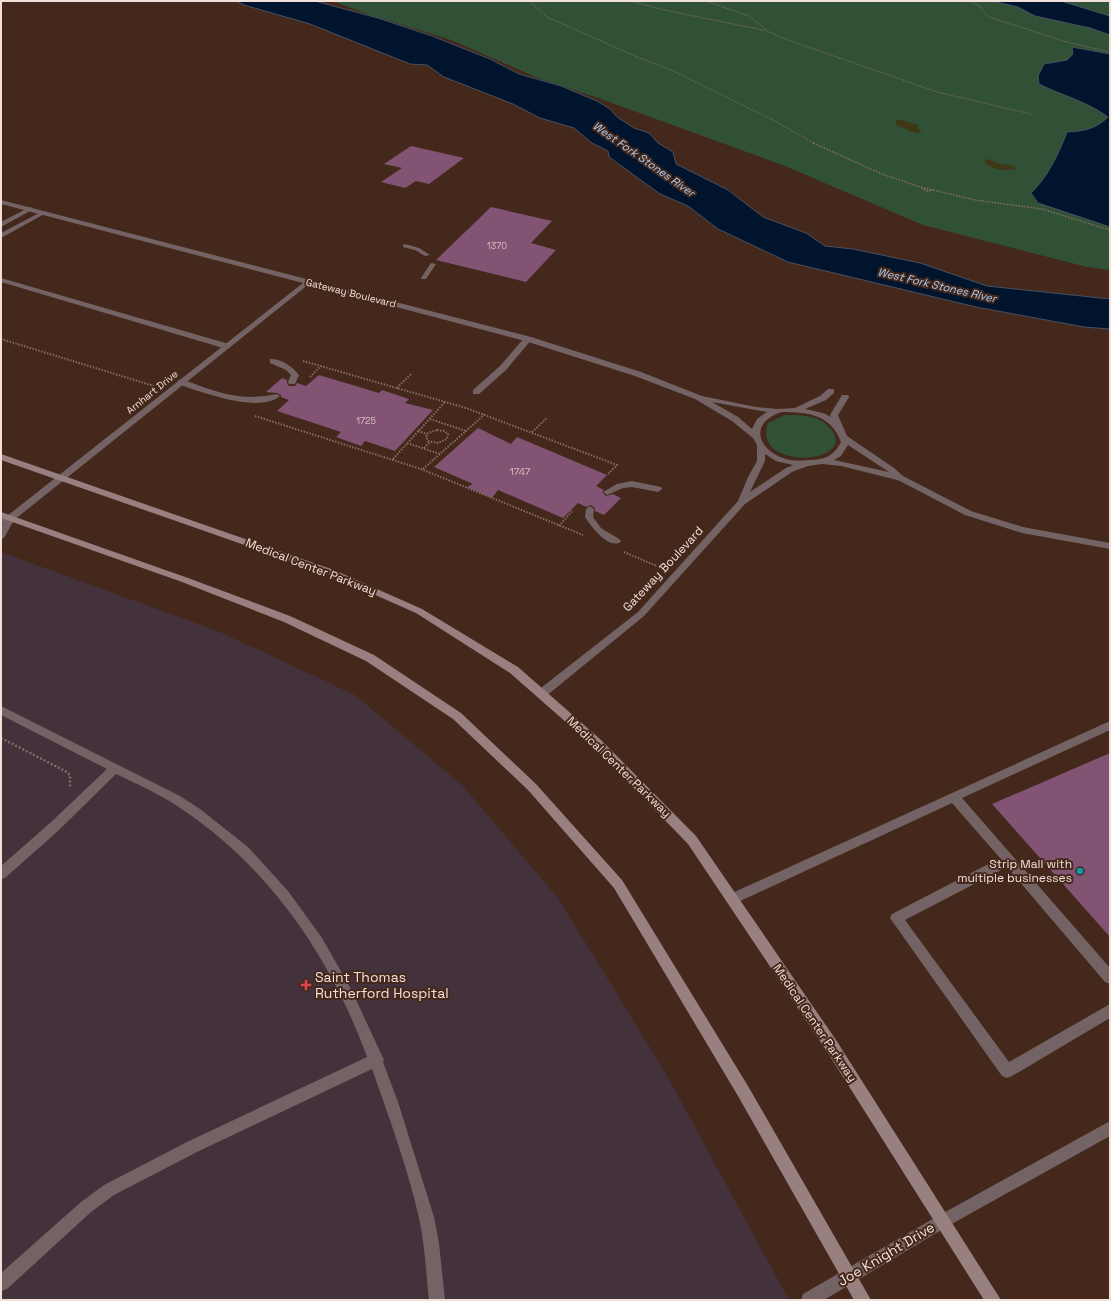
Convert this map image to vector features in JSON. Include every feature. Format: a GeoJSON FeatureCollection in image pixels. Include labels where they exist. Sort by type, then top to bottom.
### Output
{"type":"FeatureCollection","features":[{"type":"Feature","properties":{"kind":"main road","name":"Medical Center Parkway"},"geometry":{"type":"LineString","coordinates":[[1,457],[331,572],[412,608],[514,670],[596,742],[692,840],[831,1045],[992,1300]]}},
{"type":"Feature","properties":{"kind":"main road"},"geometry":{"type":"LineString","coordinates":[[4,518],[185,580],[287,619],[370,658],[457,716],[532,787],[618,884],[743,1091],[863,1300]]}},
{"type":"Feature","properties":{"kind":"street","name":"Gateway Boulevard"},"geometry":{"type":"LineString","coordinates":[[1,202],[528,339],[638,374],[698,397]]}},
{"type":"Feature","properties":{"kind":"street"},"geometry":{"type":"LineString","coordinates":[[1,225],[30,209]]}},
{"type":"Feature","properties":{"kind":"street"},"geometry":{"type":"LineString","coordinates":[[1,236],[43,213]]}},
{"type":"Feature","properties":{"kind":"street"},"geometry":{"type":"LineString","coordinates":[[405,246],[417,249],[427,255]]}},
{"type":"Feature","properties":{"kind":"street"},"geometry":{"type":"LineString","coordinates":[[424,278],[432,264]]}},
{"type":"Feature","properties":{"kind":"street"},"geometry":{"type":"LineString","coordinates":[[1,280],[226,346]]}},
{"type":"Feature","properties":{"kind":"street","name":"Arnhart Drive"},"geometry":{"type":"LineString","coordinates":[[1,536],[4,518],[62,478],[308,282]]}},
{"type":"Feature","properties":{"kind":"street"},"geometry":{"type":"LineString","coordinates":[[476,392],[503,368],[528,339]]}},
{"type":"Feature","properties":{"kind":"street"},"geometry":{"type":"LineString","coordinates":[[273,361],[289,368],[295,375],[292,382]]}},
{"type":"Feature","properties":{"kind":"street"},"geometry":{"type":"LineString","coordinates":[[181,382],[228,398],[248,401],[264,400],[276,396]]}},
{"type":"Feature","properties":{"kind":"street"},"geometry":{"type":"LineString","coordinates":[[797,410],[817,401],[831,391]]}},
{"type":"Feature","properties":{"kind":"street"},"geometry":{"type":"LineString","coordinates":[[698,397],[756,409],[780,411],[797,410],[821,415],[839,427]]}},
{"type":"Feature","properties":{"kind":"street"},"geometry":{"type":"LineString","coordinates":[[698,397],[735,420],[757,437]]}},
{"type":"Feature","properties":{"kind":"street"},"geometry":{"type":"LineString","coordinates":[[823,462],[838,454],[845,442],[834,415],[844,397]]}},
{"type":"Feature","properties":{"kind":"street"},"geometry":{"type":"LineString","coordinates":[[780,411],[769,414],[760,421],[756,427],[757,437],[761,445],[779,459],[801,463],[841,463],[901,478]]}},
{"type":"Feature","properties":{"kind":"street"},"geometry":{"type":"LineString","coordinates":[[844,437],[855,446],[881,462],[901,478],[968,513],[1022,530],[1110,546]]}},
{"type":"Feature","properties":{"kind":"street"},"geometry":{"type":"LineString","coordinates":[[742,502],[752,477],[761,461],[761,445]]}},
{"type":"Feature","properties":{"kind":"street"},"geometry":{"type":"LineString","coordinates":[[742,502],[789,470],[808,463]]}},
{"type":"Feature","properties":{"kind":"street"},"geometry":{"type":"LineString","coordinates":[[607,492],[619,485],[636,483],[658,489]]}},
{"type":"Feature","properties":{"kind":"street","name":"Gateway Boulevard"},"geometry":{"type":"LineString","coordinates":[[541,694],[641,614],[742,502]]}},
{"type":"Feature","properties":{"kind":"street"},"geometry":{"type":"LineString","coordinates":[[590,509],[589,517],[598,530],[617,545]]}},
{"type":"Feature","properties":{"kind":"street"},"geometry":{"type":"LineString","coordinates":[[1,710],[115,768],[154,786],[195,811],[232,840],[267,875],[300,916],[332,964],[350,999],[377,1060],[426,1217],[431,1243],[436,1300]]}},
{"type":"Feature","properties":{"kind":"street"},"geometry":{"type":"LineString","coordinates":[[732,899],[1110,725]]}},
{"type":"Feature","properties":{"kind":"street"},"geometry":{"type":"LineString","coordinates":[[1,874],[54,827],[115,768]]}},
{"type":"Feature","properties":{"kind":"street"},"geometry":{"type":"LineString","coordinates":[[954,797],[1110,978]]}},
{"type":"Feature","properties":{"kind":"street"},"geometry":{"type":"LineString","coordinates":[[1008,860],[896,918],[1007,1071],[1110,1011]]}},
{"type":"Feature","properties":{"kind":"street"},"geometry":{"type":"LineString","coordinates":[[1,1283],[86,1207],[109,1190],[131,1177],[199,1144],[377,1060]]}},
{"type":"Feature","properties":{"kind":"street","name":"Joe Knight Drive"},"geometry":{"type":"LineString","coordinates":[[810,1300],[943,1221],[1110,1128]]}},
{"type":"Feature","properties":{"kind":"path"},"geometry":{"type":"LineString","coordinates":[[529,1],[548,16],[562,24],[637,57],[669,69],[775,121],[820,147],[882,174],[927,191],[934,190],[989,202],[1042,209],[1110,230]]}},
{"type":"Feature","properties":{"kind":"path"},"geometry":{"type":"LineString","coordinates":[[631,1],[660,10],[767,31],[788,40],[937,92],[1031,114]]}},
{"type":"Feature","properties":{"kind":"path"},"geometry":{"type":"LineString","coordinates":[[706,1],[749,16],[756,20],[767,31]]}},
{"type":"Feature","properties":{"kind":"path"},"geometry":{"type":"LineString","coordinates":[[970,1],[978,5],[989,17],[1066,42],[1110,52]]}},
{"type":"Feature","properties":{"kind":"path"},"geometry":{"type":"LineString","coordinates":[[1,339],[154,386]]}},
{"type":"Feature","properties":{"kind":"path"},"geometry":{"type":"LineString","coordinates":[[301,360],[485,414],[617,465],[606,476]]}},
{"type":"Feature","properties":{"kind":"path"},"geometry":{"type":"LineString","coordinates":[[397,388],[411,374]]}},
{"type":"Feature","properties":{"kind":"path"},"geometry":{"type":"LineString","coordinates":[[393,459],[445,402]]}},
{"type":"Feature","properties":{"kind":"path"},"geometry":{"type":"LineString","coordinates":[[249,414],[423,469],[588,537]]}},
{"type":"Feature","properties":{"kind":"path"},"geometry":{"type":"LineString","coordinates":[[423,469],[485,414]]}},
{"type":"Feature","properties":{"kind":"path"},"geometry":{"type":"LineString","coordinates":[[532,432],[547,418]]}},
{"type":"Feature","properties":{"kind":"path"},"geometry":{"type":"LineString","coordinates":[[430,419],[466,431]]}},
{"type":"Feature","properties":{"kind":"path"},"geometry":{"type":"LineString","coordinates":[[442,431],[448,425]]}},
{"type":"Feature","properties":{"kind":"path"},"geometry":{"type":"LineString","coordinates":[[427,434],[433,430],[442,431],[448,434],[446,440]]}},
{"type":"Feature","properties":{"kind":"path"},"geometry":{"type":"LineString","coordinates":[[418,431],[427,434]]}},
{"type":"Feature","properties":{"kind":"path"},"geometry":{"type":"LineString","coordinates":[[427,434],[426,439],[430,442],[438,443],[446,440],[453,443]]}},
{"type":"Feature","properties":{"kind":"path"},"geometry":{"type":"LineString","coordinates":[[424,448],[430,442]]}},
{"type":"Feature","properties":{"kind":"path"},"geometry":{"type":"LineString","coordinates":[[407,443],[440,454]]}},
{"type":"Feature","properties":{"kind":"path"},"geometry":{"type":"LineString","coordinates":[[559,526],[575,509]]}},
{"type":"Feature","properties":{"kind":"path"},"geometry":{"type":"LineString","coordinates":[[617,545],[659,567]]}},
{"type":"Feature","properties":{"kind":"path"},"geometry":{"type":"LineString","coordinates":[[1,738],[65,771],[70,775],[70,790]]}},
{"type":"Feature","properties":{"kind":"shaded area","name":"Saint Thomas Rutherford Hospital"},"geometry":{"type":"Polygon","coordinates":[[[1,552],[220,632],[355,695],[462,785],[558,898],[665,1072],[789,1300],[1,1300],[1,552]]]}},
{"type":"Feature","properties":{"kind":"green space"},"geometry":{"type":"Polygon","coordinates":[[[333,1],[1110,1],[1110,270],[1087,267],[923,225],[785,166],[601,99],[538,78],[451,40],[364,13],[333,1]]]}},
{"type":"Feature","properties":{"kind":"green space"},"geometry":{"type":"Polygon","coordinates":[[[785,415],[808,416],[824,422],[836,439],[832,448],[821,455],[806,458],[790,456],[776,450],[767,439],[768,423],[785,415]]]}},
{"type":"Feature","properties":{"kind":"sand"},"geometry":{"type":"Polygon","coordinates":[[[896,120],[917,125],[919,126],[917,128],[922,131],[918,133],[912,132],[896,125],[896,120]]]}},
{"type":"Feature","properties":{"kind":"sand"},"geometry":{"type":"Polygon","coordinates":[[[988,159],[999,164],[1011,165],[1016,169],[1003,170],[994,168],[986,164],[984,161],[988,159]]]}},
{"type":"Feature","properties":{"kind":"water","name":"West Fork Stones River"},"geometry":{"type":"Polygon","coordinates":[[[237,1],[315,1],[378,18],[432,36],[490,59],[519,74],[561,86],[597,101],[610,109],[617,117],[634,128],[649,133],[658,143],[673,152],[676,164],[728,190],[763,217],[806,233],[825,246],[853,249],[920,263],[987,286],[1110,299],[1110,329],[1084,327],[976,307],[788,262],[718,229],[688,206],[660,194],[609,157],[608,151],[592,143],[574,128],[540,118],[513,104],[444,77],[427,65],[410,64],[310,24],[244,5],[237,1]]]}},
{"type":"Feature","properties":{"kind":"water"},"geometry":{"type":"Polygon","coordinates":[[[992,1],[1061,1],[1110,16],[1110,35],[1090,28],[1035,16],[1018,7],[992,1]]]}},
{"type":"Feature","properties":{"kind":"water"},"geometry":{"type":"Polygon","coordinates":[[[1072,47],[1110,54],[1110,227],[1038,203],[1031,193],[1043,180],[1067,132],[1089,129],[1108,117],[1083,103],[1039,84],[1038,76],[1044,64],[1067,60],[1073,54],[1072,47]]]}},
{"type":"Feature","properties":{"kind":"building"},"geometry":{"type":"Polygon","coordinates":[[[411,146],[464,158],[429,184],[416,181],[405,188],[381,182],[402,168],[384,164],[411,146]]]}},
{"type":"Feature","properties":{"kind":"building"},"geometry":{"type":"Polygon","coordinates":[[[491,207],[552,221],[531,243],[556,250],[526,282],[436,260],[491,207]]]}},
{"type":"Feature","properties":{"kind":"building"},"geometry":{"type":"Polygon","coordinates":[[[319,375],[379,393],[382,390],[409,399],[405,403],[433,410],[395,451],[365,441],[361,446],[336,437],[341,432],[277,411],[289,400],[281,397],[281,395],[277,393],[266,392],[282,378],[287,380],[289,386],[295,386],[297,383],[306,386],[319,375]]]}},
{"type":"Feature","properties":{"kind":"building"},"geometry":{"type":"Polygon","coordinates":[[[478,428],[511,444],[517,437],[607,475],[596,486],[604,490],[602,492],[606,496],[613,494],[621,498],[604,515],[595,511],[595,508],[591,505],[586,507],[578,503],[563,518],[498,490],[492,498],[467,487],[473,484],[434,467],[478,428]]]}},
{"type":"Feature","properties":{"kind":"building","name":"Strip Mall with multiple businesses"},"geometry":{"type":"Polygon","coordinates":[[[1110,753],[1110,937],[992,804],[1110,753]]]}},
{"type":"Feature","properties":{"kind":"place","name":"Strip Mall with multiple businesses"},"geometry":{"type":"Point","coordinates":[1080,871]}},
{"type":"Feature","properties":{"kind":"place","name":"Saint Thomas Rutherford Hospital"},"geometry":{"type":"Point","coordinates":[306,985]}}]}
